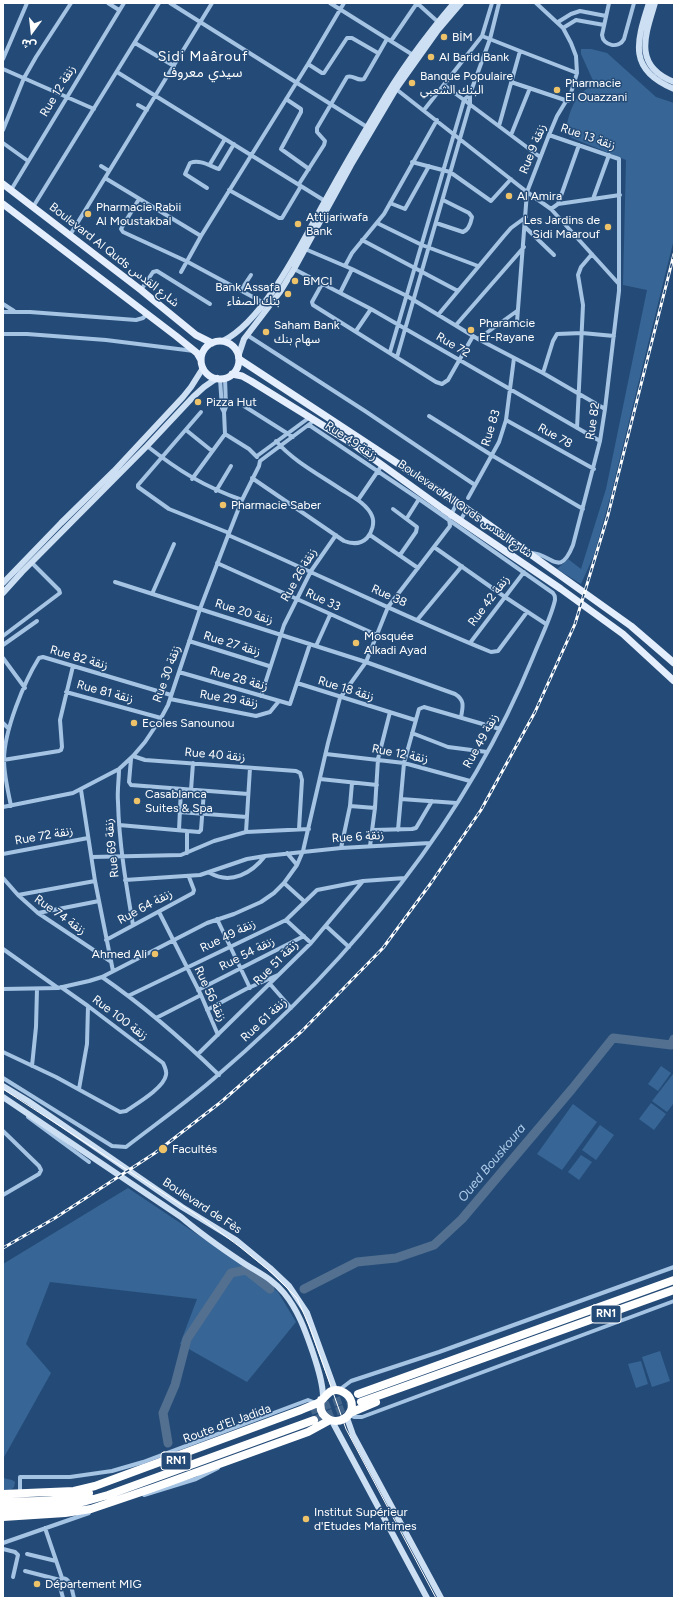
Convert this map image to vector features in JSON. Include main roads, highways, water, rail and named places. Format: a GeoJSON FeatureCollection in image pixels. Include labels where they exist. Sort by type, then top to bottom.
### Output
{"type":"FeatureCollection","features":[{"type":"Feature","properties":{"kind":"highway","name":"Route d'El Jadida"},"geometry":{"type":"LineString","coordinates":[[358,1394],[674,1280]]}},
{"type":"Feature","properties":{"kind":"highway","name":"RN1"},"geometry":{"type":"LineString","coordinates":[[361,1402],[674,1290]]}},
{"type":"Feature","properties":{"kind":"highway","name":"Route d'El Jadida"},"geometry":{"type":"LineString","coordinates":[[3,1494],[74,1491],[95,1486],[301,1410],[320,1400],[329,1392],[355,1389],[507,1336],[544,1327]]}},
{"type":"Feature","properties":{"kind":"highway"},"geometry":{"type":"LineString","coordinates":[[3,1517],[65,1513],[91,1509],[308,1432],[331,1421],[340,1421],[348,1415],[509,1354],[526,1346],[538,1338]]}},
{"type":"Feature","properties":{"kind":"highway"},"geometry":{"type":"LineString","coordinates":[[338,1391],[350,1399],[352,1405],[348,1415]]}},
{"type":"Feature","properties":{"kind":"highway"},"geometry":{"type":"LineString","coordinates":[[320,1400],[321,1412],[331,1421]]}},
{"type":"Feature","properties":{"kind":"highway","name":"Route d'El Jadida"},"geometry":{"type":"LineString","coordinates":[[3,1502],[72,1498],[106,1487],[311,1411]]}},
{"type":"Feature","properties":{"kind":"highway","name":"RN1"},"geometry":{"type":"LineString","coordinates":[[3,1510],[72,1505],[108,1495],[314,1420]]}},
{"type":"Feature","properties":{"kind":"highway"},"geometry":{"type":"LineString","coordinates":[[137,1484],[184,1472],[283,1435],[294,1432],[308,1432]]}},
{"type":"Feature","properties":{"kind":"highway"},"geometry":{"type":"LineString","coordinates":[[3,1498],[38,1500]]}},
{"type":"Feature","properties":{"kind":"main road","name":"Boulevard Al Quds شارع القدس"},"geometry":{"type":"LineString","coordinates":[[3,184],[141,290],[196,335],[212,343]]}},
{"type":"Feature","properties":{"kind":"main road"},"geometry":{"type":"LineString","coordinates":[[3,204],[195,352],[201,360],[206,373],[220,378],[232,374],[238,366],[238,358],[233,346],[223,341],[212,343],[204,350],[201,360]]}},
{"type":"Feature","properties":{"kind":"main road","name":"Boulevard Al Quds شارع القدس"},"geometry":{"type":"LineString","coordinates":[[238,358],[457,502],[631,626],[674,663]]}},
{"type":"Feature","properties":{"kind":"main road","name":"Boulevard Al Quds شارع القدس"},"geometry":{"type":"LineString","coordinates":[[232,374],[242,376],[313,418],[380,468],[459,523],[561,589],[623,634],[674,681]]}},
{"type":"Feature","properties":{"kind":"waterway","name":"Oued Bouskoura"},"geometry":{"type":"LineString","coordinates":[[304,1289],[357,1262],[396,1258],[434,1245],[462,1219],[613,1038],[671,1045],[674,1039]]}},
{"type":"Feature","properties":{"kind":"waterway","name":"Oued Bouskoura"},"geometry":{"type":"LineString","coordinates":[[168,1443],[163,1413],[175,1385],[187,1339],[231,1273],[246,1270],[270,1289]]}},
{"type":"Feature","properties":{"kind":"tunnel"},"geometry":{"type":"LineString","coordinates":[[311,1411],[358,1394]]}},
{"type":"Feature","properties":{"kind":"tunnel"},"geometry":{"type":"LineString","coordinates":[[314,1420],[361,1402]]}},
{"type":"Feature","properties":{"kind":"tram line"},"geometry":{"type":"LineString","coordinates":[[3,1089],[198,1216],[272,1273],[297,1298],[310,1328],[346,1429],[436,1598]]}},
{"type":"Feature","properties":{"kind":"railway"},"geometry":{"type":"LineString","coordinates":[[3,1248],[55,1218],[155,1153],[221,1102],[302,1031],[383,948],[431,883],[481,810],[535,712],[575,624],[608,515],[674,254]]}},
{"type":"Feature","properties":{"kind":"place","name":"BİM"},"geometry":{"type":"Point","coordinates":[444,37]}},
{"type":"Feature","properties":{"kind":"place","name":"Al Barid Bank"},"geometry":{"type":"Point","coordinates":[431,57]}},
{"type":"Feature","properties":{"kind":"place","name":"Banque Populaire البنك الشعبي"},"geometry":{"type":"Point","coordinates":[412,83]}},
{"type":"Feature","properties":{"kind":"place","name":"Pharmacie El Ouazzani"},"geometry":{"type":"Point","coordinates":[557,90]}},
{"type":"Feature","properties":{"kind":"place","name":"Al Amira"},"geometry":{"type":"Point","coordinates":[509,196]}},
{"type":"Feature","properties":{"kind":"place","name":"Pharmacie Rabii Al Moustakbal"},"geometry":{"type":"Point","coordinates":[88,214]}},
{"type":"Feature","properties":{"kind":"place","name":"Attijariwafa Bank"},"geometry":{"type":"Point","coordinates":[298,224]}},
{"type":"Feature","properties":{"kind":"place","name":"Les Jardins de Sidi Maarouf"},"geometry":{"type":"Point","coordinates":[608,227]}},
{"type":"Feature","properties":{"kind":"place","name":"BMCI"},"geometry":{"type":"Point","coordinates":[295,281]}},
{"type":"Feature","properties":{"kind":"place","name":"Bank Assafa بنك الصفاء"},"geometry":{"type":"Point","coordinates":[288,294]}},
{"type":"Feature","properties":{"kind":"place","name":"Pharamcie Er-Rayane"},"geometry":{"type":"Point","coordinates":[471,330]}},
{"type":"Feature","properties":{"kind":"place","name":"Saham Bank سهام بنك"},"geometry":{"type":"Point","coordinates":[266,332]}},
{"type":"Feature","properties":{"kind":"place","name":"Pizza Hut"},"geometry":{"type":"Point","coordinates":[198,402]}},
{"type":"Feature","properties":{"kind":"place","name":"Pharmacie Saber"},"geometry":{"type":"Point","coordinates":[223,505]}},
{"type":"Feature","properties":{"kind":"place","name":"Mosquée Alkadi Ayad"},"geometry":{"type":"Point","coordinates":[356,643]}},
{"type":"Feature","properties":{"kind":"place","name":"Ecoles Sanounou"},"geometry":{"type":"Point","coordinates":[134,723]}},
{"type":"Feature","properties":{"kind":"place","name":"Casablanca Suites & Spa"},"geometry":{"type":"Point","coordinates":[137,801]}},
{"type":"Feature","properties":{"kind":"place","name":"Ahmed Ali"},"geometry":{"type":"Point","coordinates":[155,954]}},
{"type":"Feature","properties":{"kind":"place","name":"Facultés"},"geometry":{"type":"Point","coordinates":[163,1149]}},
{"type":"Feature","properties":{"kind":"place","name":"Institut Supérieur d'Etudes Maritimes"},"geometry":{"type":"Point","coordinates":[306,1519]}},
{"type":"Feature","properties":{"kind":"place","name":"Département MIG"},"geometry":{"type":"Point","coordinates":[37,1584]}},
{"type":"Feature","properties":{"kind":"district","name":"Sidi Maârouf سيدي معروف"},"geometry":{"type":"Point","coordinates":[203,66]}}]}
